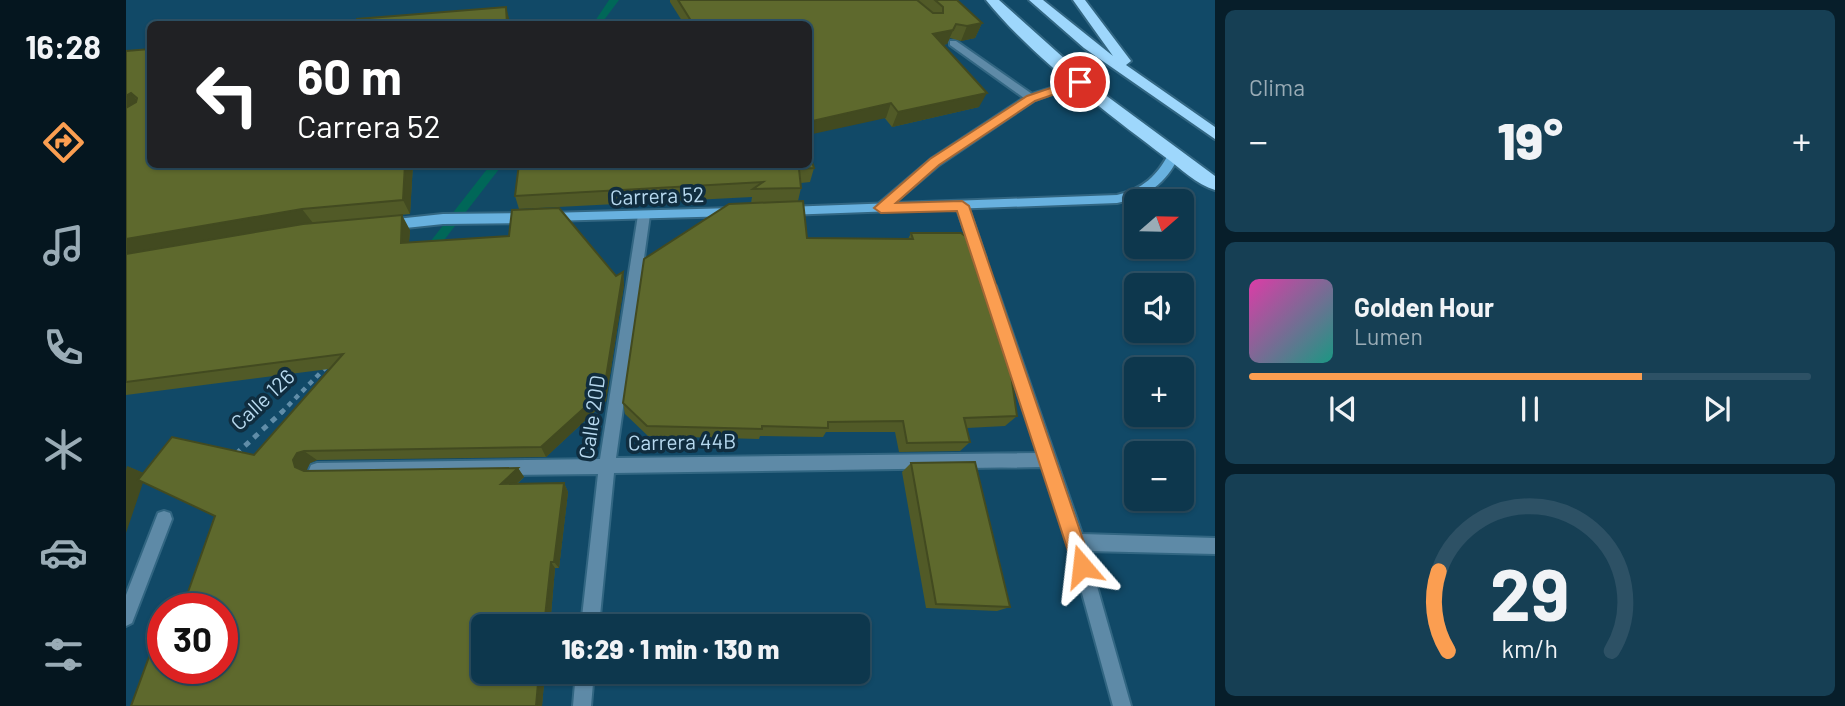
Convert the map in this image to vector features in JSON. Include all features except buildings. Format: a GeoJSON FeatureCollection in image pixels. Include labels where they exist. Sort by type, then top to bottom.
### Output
{"type":"FeatureCollection","features":[{"type":"Feature","properties":{"kind":"highway"},"geometry":{"type":"LineString","coordinates":[[992,0],[1080,82],[1173,156],[1215,184]]}},
{"type":"Feature","properties":{"kind":"highway"},"geometry":{"type":"LineString","coordinates":[[1035,0],[1089,45],[1215,134]]}},
{"type":"Feature","properties":{"kind":"highway"},"geometry":{"type":"LineString","coordinates":[[1079,0],[1102,35],[1140,80]]}},
{"type":"Feature","properties":{"kind":"main road"},"geometry":{"type":"LineString","coordinates":[[769,211],[962,206],[1129,197],[1152,186],[1166,171],[1173,156]]}},
{"type":"Feature","properties":{"kind":"main road","name":"Carrera 52"},"geometry":{"type":"LineString","coordinates":[[378,225],[446,220],[742,212]]}},
{"type":"Feature","properties":{"kind":"street"},"geometry":{"type":"LineString","coordinates":[[953,43],[1031,98]]}},
{"type":"Feature","properties":{"kind":"street"},"geometry":{"type":"LineString","coordinates":[[881,208],[934,162],[1031,98],[1080,82]]}},
{"type":"Feature","properties":{"kind":"street"},"geometry":{"type":"LineString","coordinates":[[962,206],[1076,542],[1122,706]]}},
{"type":"Feature","properties":{"kind":"street","name":"Calle 20D"},"geometry":{"type":"LineString","coordinates":[[591,614],[607,465],[644,215]]}},
{"type":"Feature","properties":{"kind":"street","name":"Carrera 44B"},"geometry":{"type":"LineString","coordinates":[[317,470],[1047,460]]}},
{"type":"Feature","properties":{"kind":"street"},"geometry":{"type":"LineString","coordinates":[[126,617],[164,519]]}},
{"type":"Feature","properties":{"kind":"street"},"geometry":{"type":"LineString","coordinates":[[1076,542],[1215,546]]}},
{"type":"Feature","properties":{"kind":"street"},"geometry":{"type":"LineString","coordinates":[[582,706],[584,684]]}},
{"type":"Feature","properties":{"kind":"path","name":"Calle 126"},"geometry":{"type":"LineString","coordinates":[[235,455],[306,390],[334,359]]}},
{"type":"Feature","properties":{"kind":"waterway"},"geometry":{"type":"LineString","coordinates":[[599,21],[614,0]]}},
{"type":"Feature","properties":{"kind":"waterway"},"geometry":{"type":"LineString","coordinates":[[427,254],[495,168]]}},
{"type":"Feature","properties":{"kind":"route"},"geometry":{"type":"LineString","coordinates":[[1080,82],[1031,98],[934,162],[881,208],[962,206],[1082,566]]}}]}
